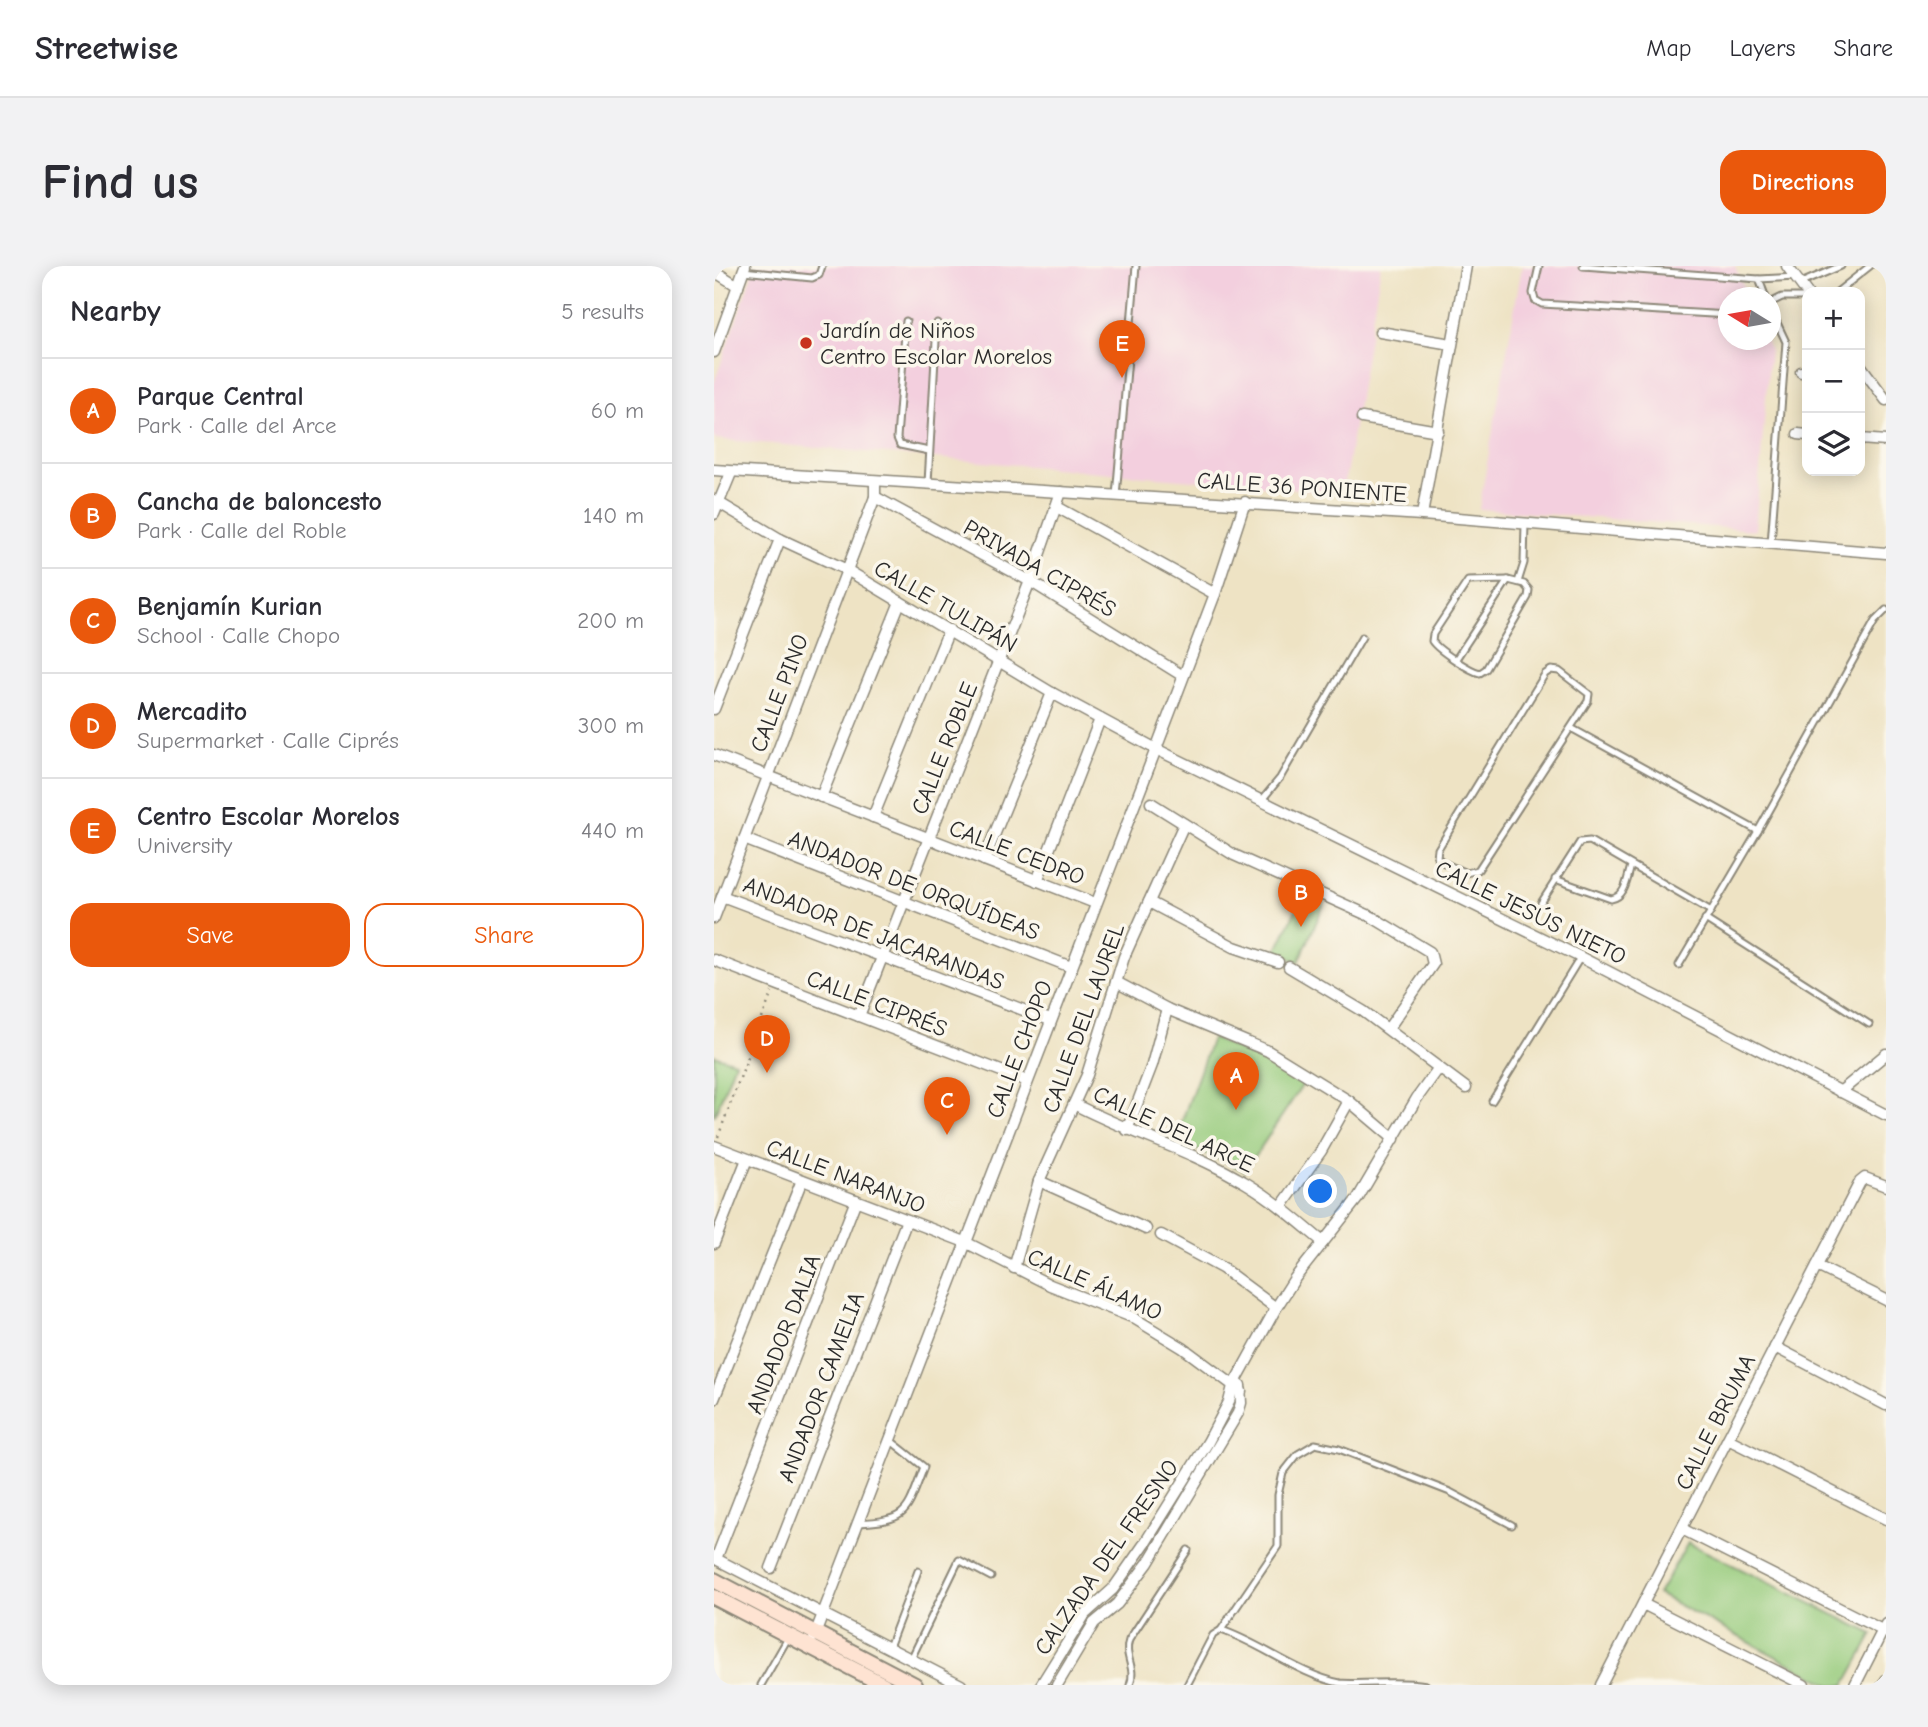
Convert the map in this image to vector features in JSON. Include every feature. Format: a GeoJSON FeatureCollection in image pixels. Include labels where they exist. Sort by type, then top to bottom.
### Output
{"type":"FeatureCollection","features":[{"type":"Feature","properties":{"kind":"main road"},"geometry":{"type":"LineString","coordinates":[[714,1580],[884,1685]]}},
{"type":"Feature","properties":{"kind":"main road"},"geometry":{"type":"LineString","coordinates":[[714,1597],[789,1636],[813,1640],[915,1685]]}},
{"type":"Feature","properties":{"kind":"street"},"geometry":{"type":"LineString","coordinates":[[1422,514],[1466,266]]}},
{"type":"Feature","properties":{"kind":"street"},"geometry":{"type":"LineString","coordinates":[[1787,266],[1802,287]]}},
{"type":"Feature","properties":{"kind":"street"},"geometry":{"type":"LineString","coordinates":[[714,352],[744,269]]}},
{"type":"Feature","properties":{"kind":"street"},"geometry":{"type":"LineString","coordinates":[[714,271],[738,286]]}},
{"type":"Feature","properties":{"kind":"street"},"geometry":{"type":"LineString","coordinates":[[1380,332],[1451,344]]}},
{"type":"Feature","properties":{"kind":"street"},"geometry":{"type":"LineString","coordinates":[[1865,376],[1886,400]]}},
{"type":"Feature","properties":{"kind":"street"},"geometry":{"type":"LineString","coordinates":[[1362,418],[1438,431]]}},
{"type":"Feature","properties":{"kind":"street"},"geometry":{"type":"LineString","coordinates":[[1865,439],[1886,441]]}},
{"type":"Feature","properties":{"kind":"street","name":"CALLE 36 PONIENTE"},"geometry":{"type":"LineString","coordinates":[[714,470],[928,486],[1422,514],[1886,553]]}},
{"type":"Feature","properties":{"kind":"street"},"geometry":{"type":"LineString","coordinates":[[714,514],[716,501],[731,473]]}},
{"type":"Feature","properties":{"kind":"street","name":"CALLE PINO"},"geometry":{"type":"LineString","coordinates":[[714,918],[875,497],[875,482]]}},
{"type":"Feature","properties":{"kind":"street","name":"CALLE ROBLE"},"geometry":{"type":"LineString","coordinates":[[859,1016],[1000,660],[1061,492]]}},
{"type":"Feature","properties":{"kind":"street","name":"PRIVADA CIPRÉS"},"geometry":{"type":"LineString","coordinates":[[875,497],[1030,581],[1183,676]]}},
{"type":"Feature","properties":{"kind":"street","name":"CALLE TULIPÁN"},"geometry":{"type":"LineString","coordinates":[[716,501],[780,539],[847,570],[1052,692],[1156,749]]}},
{"type":"Feature","properties":{"kind":"street","name":"CALLE CHOPO"},"geometry":{"type":"LineString","coordinates":[[813,1640],[1215,594],[1245,502]]}},
{"type":"Feature","properties":{"kind":"street"},"geometry":{"type":"LineString","coordinates":[[1057,508],[1215,594]]}},
{"type":"Feature","properties":{"kind":"street"},"geometry":{"type":"LineString","coordinates":[[714,709],[780,539]]}},
{"type":"Feature","properties":{"kind":"street"},"geometry":{"type":"LineString","coordinates":[[821,797],[900,601]]}},
{"type":"Feature","properties":{"kind":"street"},"geometry":{"type":"LineString","coordinates":[[873,817],[949,630]]}},
{"type":"Feature","properties":{"kind":"street"},"geometry":{"type":"LineString","coordinates":[[984,860],[1052,692]]}},
{"type":"Feature","properties":{"kind":"street"},"geometry":{"type":"LineString","coordinates":[[1037,881],[1100,719]]}},
{"type":"Feature","properties":{"kind":"street","name":"CALLE JESÚS NIETO"},"geometry":{"type":"LineString","coordinates":[[1156,749],[1580,957],[1886,1115]]}},
{"type":"Feature","properties":{"kind":"street","name":"CALLE CEDRO"},"geometry":{"type":"LineString","coordinates":[[714,755],[1095,903]]}},
{"type":"Feature","properties":{"kind":"street"},"geometry":{"type":"LineString","coordinates":[[1151,803],[1234,855],[1372,917],[1430,952],[1433,964],[1388,1030]]}},
{"type":"Feature","properties":{"kind":"street","name":"CALLE DEL LAUREL"},"geometry":{"type":"LineString","coordinates":[[1014,1268],[1039,1181],[1099,1041],[1116,982],[1184,824]]}},
{"type":"Feature","properties":{"kind":"street","name":"ANDADOR DE ORQUÍDEAS"},"geometry":{"type":"LineString","coordinates":[[744,839],[1071,967]]}},
{"type":"Feature","properties":{"kind":"street","name":"ANDADOR DE JACARANDAS"},"geometry":{"type":"LineString","coordinates":[[722,896],[1050,1020]]}},
{"type":"Feature","properties":{"kind":"street"},"geometry":{"type":"LineString","coordinates":[[1149,902],[1234,947],[1278,962]]}},
{"type":"Feature","properties":{"kind":"street","name":"CALLE CIPRÉS"},"geometry":{"type":"LineString","coordinates":[[714,960],[1027,1081]]}},
{"type":"Feature","properties":{"kind":"street"},"geometry":{"type":"LineString","coordinates":[[1289,967],[1331,989],[1466,1088]]}},
{"type":"Feature","properties":{"kind":"street"},"geometry":{"type":"LineString","coordinates":[[1116,982],[1167,1009],[1268,1051],[1349,1101],[1394,1139]]}},
{"type":"Feature","properties":{"kind":"street"},"geometry":{"type":"LineString","coordinates":[[1127,1130],[1152,1065],[1167,1009]]}},
{"type":"Feature","properties":{"kind":"street"},"geometry":{"type":"LineString","coordinates":[[1840,1092],[1886,1054]]}},
{"type":"Feature","properties":{"kind":"street","name":"CALZADA DEL FRESNO"},"geometry":{"type":"LineString","coordinates":[[1041,1685],[1090,1608],[1113,1589],[1145,1543],[1208,1441],[1276,1308],[1358,1198],[1417,1098],[1438,1069]]}},
{"type":"Feature","properties":{"kind":"street"},"geometry":{"type":"LineString","coordinates":[[1282,1207],[1321,1152],[1349,1101]]}},
{"type":"Feature","properties":{"kind":"street","name":"CALLE DEL ARCE"},"geometry":{"type":"LineString","coordinates":[[1074,1104],[1234,1176],[1282,1207],[1323,1242]]}},
{"type":"Feature","properties":{"kind":"street","name":"CALLE NARANJO"},"geometry":{"type":"LineString","coordinates":[[714,1147],[965,1242]]}},
{"type":"Feature","properties":{"kind":"street"},"geometry":{"type":"LineString","coordinates":[[714,1243],[747,1159]]}},
{"type":"Feature","properties":{"kind":"street","name":"CALLE BRUMA"},"geometry":{"type":"LineString","coordinates":[[1601,1685],[1865,1178],[1886,1186]]}},
{"type":"Feature","properties":{"kind":"street"},"geometry":{"type":"LineString","coordinates":[[714,1399],[802,1180]]}},
{"type":"Feature","properties":{"kind":"street"},"geometry":{"type":"LineString","coordinates":[[1039,1181],[1146,1229]]}},
{"type":"Feature","properties":{"kind":"street","name":"ANDADOR DALIA"},"geometry":{"type":"LineString","coordinates":[[715,1558],[856,1200]]}},
{"type":"Feature","properties":{"kind":"street","name":"ANDADOR CAMELIA"},"geometry":{"type":"LineString","coordinates":[[771,1568],[907,1220]]}},
{"type":"Feature","properties":{"kind":"street"},"geometry":{"type":"LineString","coordinates":[[1161,1235],[1223,1268],[1276,1308]]}},
{"type":"Feature","properties":{"kind":"street","name":"CALLE ÁLAMO"},"geometry":{"type":"LineString","coordinates":[[965,1242],[1014,1268],[1132,1317],[1238,1385]]}},
{"type":"Feature","properties":{"kind":"street"},"geometry":{"type":"LineString","coordinates":[[1817,1266],[1886,1300]]}},
{"type":"Feature","properties":{"kind":"street"},"geometry":{"type":"LineString","coordinates":[[1775,1347],[1886,1405]]}},
{"type":"Feature","properties":{"kind":"street","name":"CALZADA DEL FRESNO"},"geometry":{"type":"LineString","coordinates":[[1057,1685],[1097,1618],[1117,1604],[1169,1530],[1238,1413],[1238,1385]]}},
{"type":"Feature","properties":{"kind":"street"},"geometry":{"type":"LineString","coordinates":[[1728,1439],[1886,1519]]}},
{"type":"Feature","properties":{"kind":"street"},"geometry":{"type":"LineString","coordinates":[[1682,1529],[1885,1629],[1855,1685]]}},
{"type":"Feature","properties":{"kind":"street"},"geometry":{"type":"LineString","coordinates":[[715,1558],[890,1647],[943,1681],[961,1685]]}},
{"type":"Feature","properties":{"kind":"street"},"geometry":{"type":"LineString","coordinates":[[1643,1604],[1804,1685]]}},
{"type":"Feature","properties":{"kind":"street"},"geometry":{"type":"LineString","coordinates":[[1090,1608],[1097,1618]]}},
{"type":"Feature","properties":{"kind":"street"},"geometry":{"type":"LineString","coordinates":[[1071,1637],[1080,1644]]}},
{"type":"Feature","properties":{"kind":"street"},"geometry":{"type":"LineString","coordinates":[[1884,1685],[1886,1680]]}},
{"type":"Feature","properties":{"kind":"lane"},"geometry":{"type":"LineString","coordinates":[[744,269],[812,278],[819,275],[822,266]]}},
{"type":"Feature","properties":{"kind":"lane"},"geometry":{"type":"LineString","coordinates":[[1116,496],[1136,266]]}},
{"type":"Feature","properties":{"kind":"lane"},"geometry":{"type":"LineString","coordinates":[[1539,266],[1533,292],[1535,300],[1542,304],[1718,313]]}},
{"type":"Feature","properties":{"kind":"lane"},"geometry":{"type":"LineString","coordinates":[[1583,266],[1798,280],[1833,272],[1842,266]]}},
{"type":"Feature","properties":{"kind":"lane"},"geometry":{"type":"LineString","coordinates":[[1843,287],[1870,266]]}},
{"type":"Feature","properties":{"kind":"lane"},"geometry":{"type":"LineString","coordinates":[[1759,279],[1762,287]]}},
{"type":"Feature","properties":{"kind":"lane"},"geometry":{"type":"LineString","coordinates":[[1781,298],[1802,295]]}},
{"type":"Feature","properties":{"kind":"lane"},"geometry":{"type":"LineString","coordinates":[[906,321],[897,438],[900,445],[906,448],[929,451]]}},
{"type":"Feature","properties":{"kind":"lane"},"geometry":{"type":"LineString","coordinates":[[928,486],[937,323]]}},
{"type":"Feature","properties":{"kind":"lane"},"geometry":{"type":"LineString","coordinates":[[1771,544],[1786,342],[1781,327]]}},
{"type":"Feature","properties":{"kind":"lane"},"geometry":{"type":"LineString","coordinates":[[1518,582],[1524,563],[1525,524]]}},
{"type":"Feature","properties":{"kind":"lane"},"geometry":{"type":"LineString","coordinates":[[1456,659],[1508,580]]}},
{"type":"Feature","properties":{"kind":"lane"},"geometry":{"type":"LineString","coordinates":[[1508,580],[1518,582],[1528,590],[1528,597],[1486,669],[1480,673],[1472,672],[1436,647],[1432,641],[1468,581],[1508,580]]}},
{"type":"Feature","properties":{"kind":"lane"},"geometry":{"type":"LineString","coordinates":[[1679,965],[1758,831],[1875,621],[1886,610]]}},
{"type":"Feature","properties":{"kind":"lane"},"geometry":{"type":"LineString","coordinates":[[1261,801],[1280,778],[1362,637]]}},
{"type":"Feature","properties":{"kind":"lane"},"geometry":{"type":"LineString","coordinates":[[1551,670],[1567,677],[1589,694],[1571,728],[1478,870],[1466,873],[1437,857],[1438,849],[1545,674],[1551,670]]}},
{"type":"Feature","properties":{"kind":"lane"},"geometry":{"type":"LineString","coordinates":[[1571,728],[1758,831]]}},
{"type":"Feature","properties":{"kind":"lane"},"geometry":{"type":"LineString","coordinates":[[1541,903],[1580,842],[1590,841],[1711,911]]}},
{"type":"Feature","properties":{"kind":"lane"},"geometry":{"type":"LineString","coordinates":[[1555,879],[1611,899],[1618,898],[1623,893],[1631,866]]}},
{"type":"Feature","properties":{"kind":"lane"},"geometry":{"type":"LineString","coordinates":[[1705,919],[1868,1024]]}},
{"type":"Feature","properties":{"kind":"lane"},"geometry":{"type":"LineString","coordinates":[[1492,1101],[1580,957]]}},
{"type":"Feature","properties":{"kind":"lane"},"geometry":{"type":"LineString","coordinates":[[858,1523],[895,1519],[907,1511],[920,1478],[924,1467],[890,1440]]}},
{"type":"Feature","properties":{"kind":"lane"},"geometry":{"type":"LineString","coordinates":[[1186,1685],[1213,1635],[1221,1630],[1278,1546],[1278,1495],[1283,1474],[1298,1454],[1315,1444],[1339,1449],[1450,1492],[1512,1525]]}},
{"type":"Feature","properties":{"kind":"lane"},"geometry":{"type":"LineString","coordinates":[[1129,1685],[1133,1678],[1126,1649],[1129,1640],[1188,1550]]}},
{"type":"Feature","properties":{"kind":"lane"},"geometry":{"type":"LineString","coordinates":[[911,1659],[959,1560],[991,1577]]}},
{"type":"Feature","properties":{"kind":"lane"},"geometry":{"type":"LineString","coordinates":[[890,1647],[918,1571]]}},
{"type":"Feature","properties":{"kind":"lane"},"geometry":{"type":"LineString","coordinates":[[1221,1630],[1238,1635],[1267,1654],[1340,1683],[1426,1685]]}},
{"type":"Feature","properties":{"kind":"lane"},"geometry":{"type":"LineString","coordinates":[[761,1685],[789,1636]]}},
{"type":"Feature","properties":{"kind":"path"},"geometry":{"type":"LineString","coordinates":[[714,1147],[775,984]]}},
{"type":"Feature","properties":{"kind":"shaded area"},"geometry":{"type":"Polygon","coordinates":[[[755,266],[1381,266],[1343,493],[714,439],[714,383],[755,266]]]}},
{"type":"Feature","properties":{"kind":"shaded area"},"geometry":{"type":"Polygon","coordinates":[[[1522,266],[1735,266],[1744,287],[1718,287],[1718,350],[1770,350],[1755,530],[1479,509],[1522,266]]]}},
{"type":"Feature","properties":{"kind":"green space"},"geometry":{"type":"Polygon","coordinates":[[[1304,893],[1325,902],[1299,962],[1276,952],[1304,893]]]}},
{"type":"Feature","properties":{"kind":"green space"},"geometry":{"type":"Polygon","coordinates":[[[1212,1038],[1306,1080],[1245,1171],[1175,1140],[1212,1038]]]}},
{"type":"Feature","properties":{"kind":"green space"},"geometry":{"type":"Polygon","coordinates":[[[714,1055],[735,1062],[715,1115],[714,1115],[714,1055]]]}},
{"type":"Feature","properties":{"kind":"green space"},"geometry":{"type":"Polygon","coordinates":[[[1688,1543],[1873,1634],[1845,1685],[1830,1685],[1658,1594],[1688,1543]]]}},
{"type":"Feature","properties":{"kind":"place","name":"Jardín de Niños Centro Escolar Morelos"},"geometry":{"type":"Point","coordinates":[806,343]}},
{"type":"Feature","properties":{"kind":"place","name":"Centro Escolar Morelos"},"geometry":{"type":"Point","coordinates":[1122,378]}},
{"type":"Feature","properties":{"kind":"place","name":"Cancha de baloncesto"},"geometry":{"type":"Point","coordinates":[1301,927]}},
{"type":"Feature","properties":{"kind":"place","name":"Mercadito"},"geometry":{"type":"Point","coordinates":[767,1073]}},
{"type":"Feature","properties":{"kind":"place","name":"Parque Central"},"geometry":{"type":"Point","coordinates":[1236,1110]}},
{"type":"Feature","properties":{"kind":"place","name":"Benjamín Kurian"},"geometry":{"type":"Point","coordinates":[947,1135]}}]}
